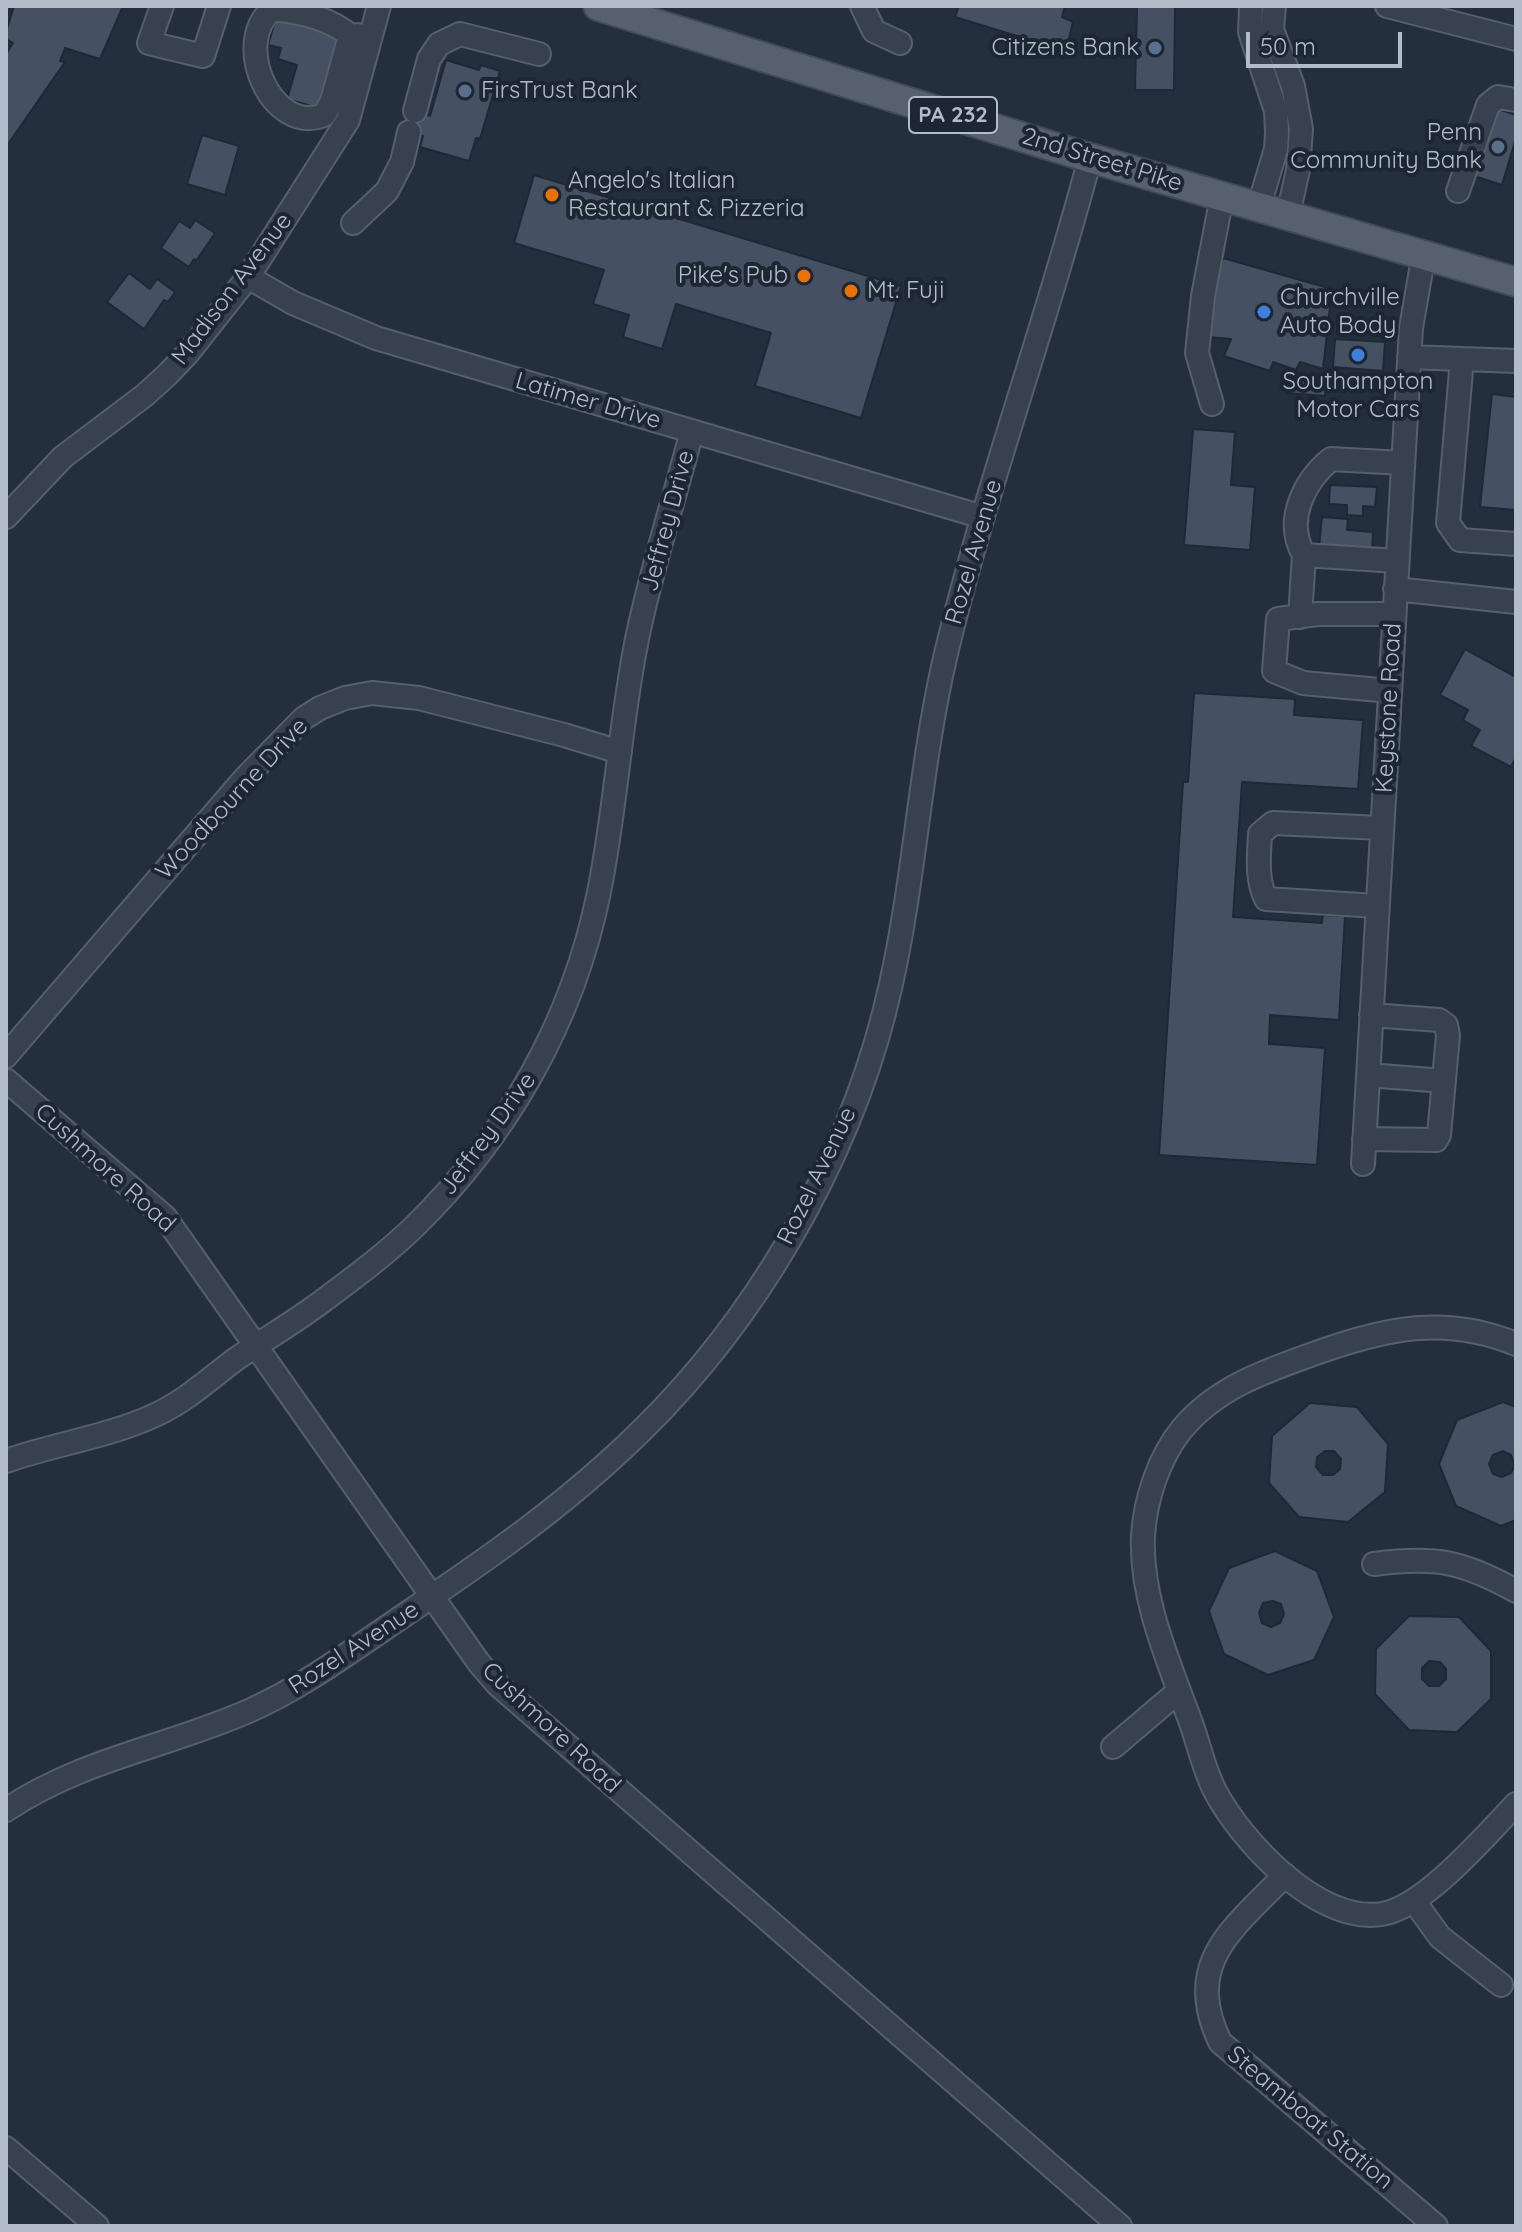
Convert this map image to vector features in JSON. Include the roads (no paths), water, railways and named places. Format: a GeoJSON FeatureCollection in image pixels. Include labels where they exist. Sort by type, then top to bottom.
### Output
{"type":"FeatureCollection","features":[{"type":"Feature","properties":{"kind":"main road","name":"2nd Street Pike"},"geometry":{"type":"LineString","coordinates":[[598,6],[1090,158],[1516,282]]}},
{"type":"Feature","properties":{"kind":"street"},"geometry":{"type":"LineString","coordinates":[[162,6],[149,43],[203,56],[219,6]]}},
{"type":"Feature","properties":{"kind":"street","name":"Madison Avenue"},"geometry":{"type":"LineString","coordinates":[[6,517],[63,457],[167,375],[248,277],[348,120],[361,38],[379,6]]}},
{"type":"Feature","properties":{"kind":"street"},"geometry":{"type":"LineString","coordinates":[[862,6],[874,31],[900,43]]}},
{"type":"Feature","properties":{"kind":"street"},"geometry":{"type":"LineString","coordinates":[[1251,6],[1250,32],[1276,111],[1277,133],[1276,149],[1259,206]]}},
{"type":"Feature","properties":{"kind":"street"},"geometry":{"type":"LineString","coordinates":[[1274,6],[1272,29],[1293,86],[1301,129],[1298,170],[1288,215]]}},
{"type":"Feature","properties":{"kind":"street"},"geometry":{"type":"LineString","coordinates":[[1387,6],[1516,39]]}},
{"type":"Feature","properties":{"kind":"street"},"geometry":{"type":"LineString","coordinates":[[273,9],[326,20],[361,38],[324,115],[308,118],[291,112],[267,93],[256,59],[260,27],[273,9]]}},
{"type":"Feature","properties":{"kind":"street"},"geometry":{"type":"LineString","coordinates":[[353,223],[387,191],[402,162],[429,59],[439,44],[460,34],[539,54]]}},
{"type":"Feature","properties":{"kind":"street"},"geometry":{"type":"LineString","coordinates":[[1458,191],[1488,105],[1498,97],[1516,100]]}},
{"type":"Feature","properties":{"kind":"street","name":"Rozel Avenue"},"geometry":{"type":"LineString","coordinates":[[6,1810],[69,1775],[160,1741],[218,1724],[291,1690],[326,1669],[553,1509],[604,1467],[700,1368],[742,1312],[800,1221],[848,1119],[871,1057],[890,992],[903,929],[928,739],[958,604],[1090,158]]}},
{"type":"Feature","properties":{"kind":"street"},"geometry":{"type":"LineString","coordinates":[[1212,404],[1197,353],[1203,296],[1222,196]]}},
{"type":"Feature","properties":{"kind":"street","name":"Keystone Road"},"geometry":{"type":"LineString","coordinates":[[1363,1164],[1409,357],[1414,299],[1424,253]]}},
{"type":"Feature","properties":{"kind":"street","name":"Latimer Drive"},"geometry":{"type":"LineString","coordinates":[[248,277],[293,303],[376,338],[983,517]]}},
{"type":"Feature","properties":{"kind":"street"},"geometry":{"type":"LineString","coordinates":[[1409,357],[1516,361]]}},
{"type":"Feature","properties":{"kind":"street"},"geometry":{"type":"LineString","coordinates":[[1462,359],[1448,523],[1460,540],[1516,544]]}},
{"type":"Feature","properties":{"kind":"street","name":"Jeffrey Drive"},"geometry":{"type":"LineString","coordinates":[[6,1461],[155,1416],[292,1324],[386,1253],[413,1228],[453,1185],[520,1097],[551,1040],[585,950],[600,887],[637,639],[692,431]]}},
{"type":"Feature","properties":{"kind":"street"},"geometry":{"type":"LineString","coordinates":[[1300,617],[1304,555],[1298,544],[1295,518],[1316,472],[1331,459],[1403,463]]}},
{"type":"Feature","properties":{"kind":"street"},"geometry":{"type":"LineString","coordinates":[[1304,555],[1397,561]]}},
{"type":"Feature","properties":{"kind":"street"},"geometry":{"type":"LineString","coordinates":[[1395,589],[1516,602]]}},
{"type":"Feature","properties":{"kind":"street"},"geometry":{"type":"LineString","coordinates":[[1390,691],[1303,683],[1274,671],[1278,619],[1394,614]]}},
{"type":"Feature","properties":{"kind":"street","name":"Woodbourne Drive"},"geometry":{"type":"LineString","coordinates":[[6,1056],[246,777],[304,718],[320,708],[345,698],[372,693],[419,698],[620,752]]}},
{"type":"Feature","properties":{"kind":"street"},"geometry":{"type":"LineString","coordinates":[[1377,906],[1266,899],[1259,886],[1260,834],[1273,823],[1382,828]]}},
{"type":"Feature","properties":{"kind":"street"},"geometry":{"type":"LineString","coordinates":[[1364,1139],[1436,1140],[1439,1135],[1448,1035],[1446,1025],[1439,1020],[1371,1015]]}},
{"type":"Feature","properties":{"kind":"street"},"geometry":{"type":"LineString","coordinates":[[1368,1075],[1444,1081]]}},
{"type":"Feature","properties":{"kind":"street","name":"Cushmore Road"},"geometry":{"type":"LineString","coordinates":[[6,1080],[165,1217],[479,1663],[520,1705],[1120,2226]]}},
{"type":"Feature","properties":{"kind":"street"},"geometry":{"type":"LineString","coordinates":[[1516,1344],[1468,1330],[1425,1326],[1358,1338],[1244,1380],[1206,1403],[1181,1431],[1163,1458],[1143,1535],[1146,1573],[1154,1612],[1214,1789],[1240,1830],[1285,1875],[1321,1901],[1352,1914],[1383,1914],[1414,1901],[1516,1804]]}},
{"type":"Feature","properties":{"kind":"street"},"geometry":{"type":"LineString","coordinates":[[1374,1564],[1449,1561],[1486,1574],[1516,1591]]}},
{"type":"Feature","properties":{"kind":"street"},"geometry":{"type":"LineString","coordinates":[[1113,1747],[1179,1691]]}},
{"type":"Feature","properties":{"kind":"street","name":"Steamboat Station"},"geometry":{"type":"LineString","coordinates":[[1285,1875],[1222,1940],[1211,1964],[1206,1991],[1210,2020],[1220,2042],[1436,2226]]}},
{"type":"Feature","properties":{"kind":"street"},"geometry":{"type":"LineString","coordinates":[[1414,1901],[1440,1937],[1501,1985]]}},
{"type":"Feature","properties":{"kind":"street"},"geometry":{"type":"LineString","coordinates":[[6,2148],[97,2226]]}},
{"type":"Feature","properties":{"kind":"place","name":"Citizens Bank"},"geometry":{"type":"Point","coordinates":[1155,48]}},
{"type":"Feature","properties":{"kind":"place","name":"FirsTrust Bank"},"geometry":{"type":"Point","coordinates":[465,91]}},
{"type":"Feature","properties":{"kind":"place","name":"Penn Community Bank"},"geometry":{"type":"Point","coordinates":[1498,147]}},
{"type":"Feature","properties":{"kind":"place","name":"Angelo's Italian Restaurant & Pizzeria"},"geometry":{"type":"Point","coordinates":[552,195]}},
{"type":"Feature","properties":{"kind":"place","name":"Pike's Pub"},"geometry":{"type":"Point","coordinates":[804,276]}},
{"type":"Feature","properties":{"kind":"place","name":"Mt. Fuji"},"geometry":{"type":"Point","coordinates":[851,291]}},
{"type":"Feature","properties":{"kind":"place","name":"Churchville Auto Body"},"geometry":{"type":"Point","coordinates":[1264,312]}},
{"type":"Feature","properties":{"kind":"place","name":"Southampton Motor Cars"},"geometry":{"type":"Point","coordinates":[1358,355]}}]}
